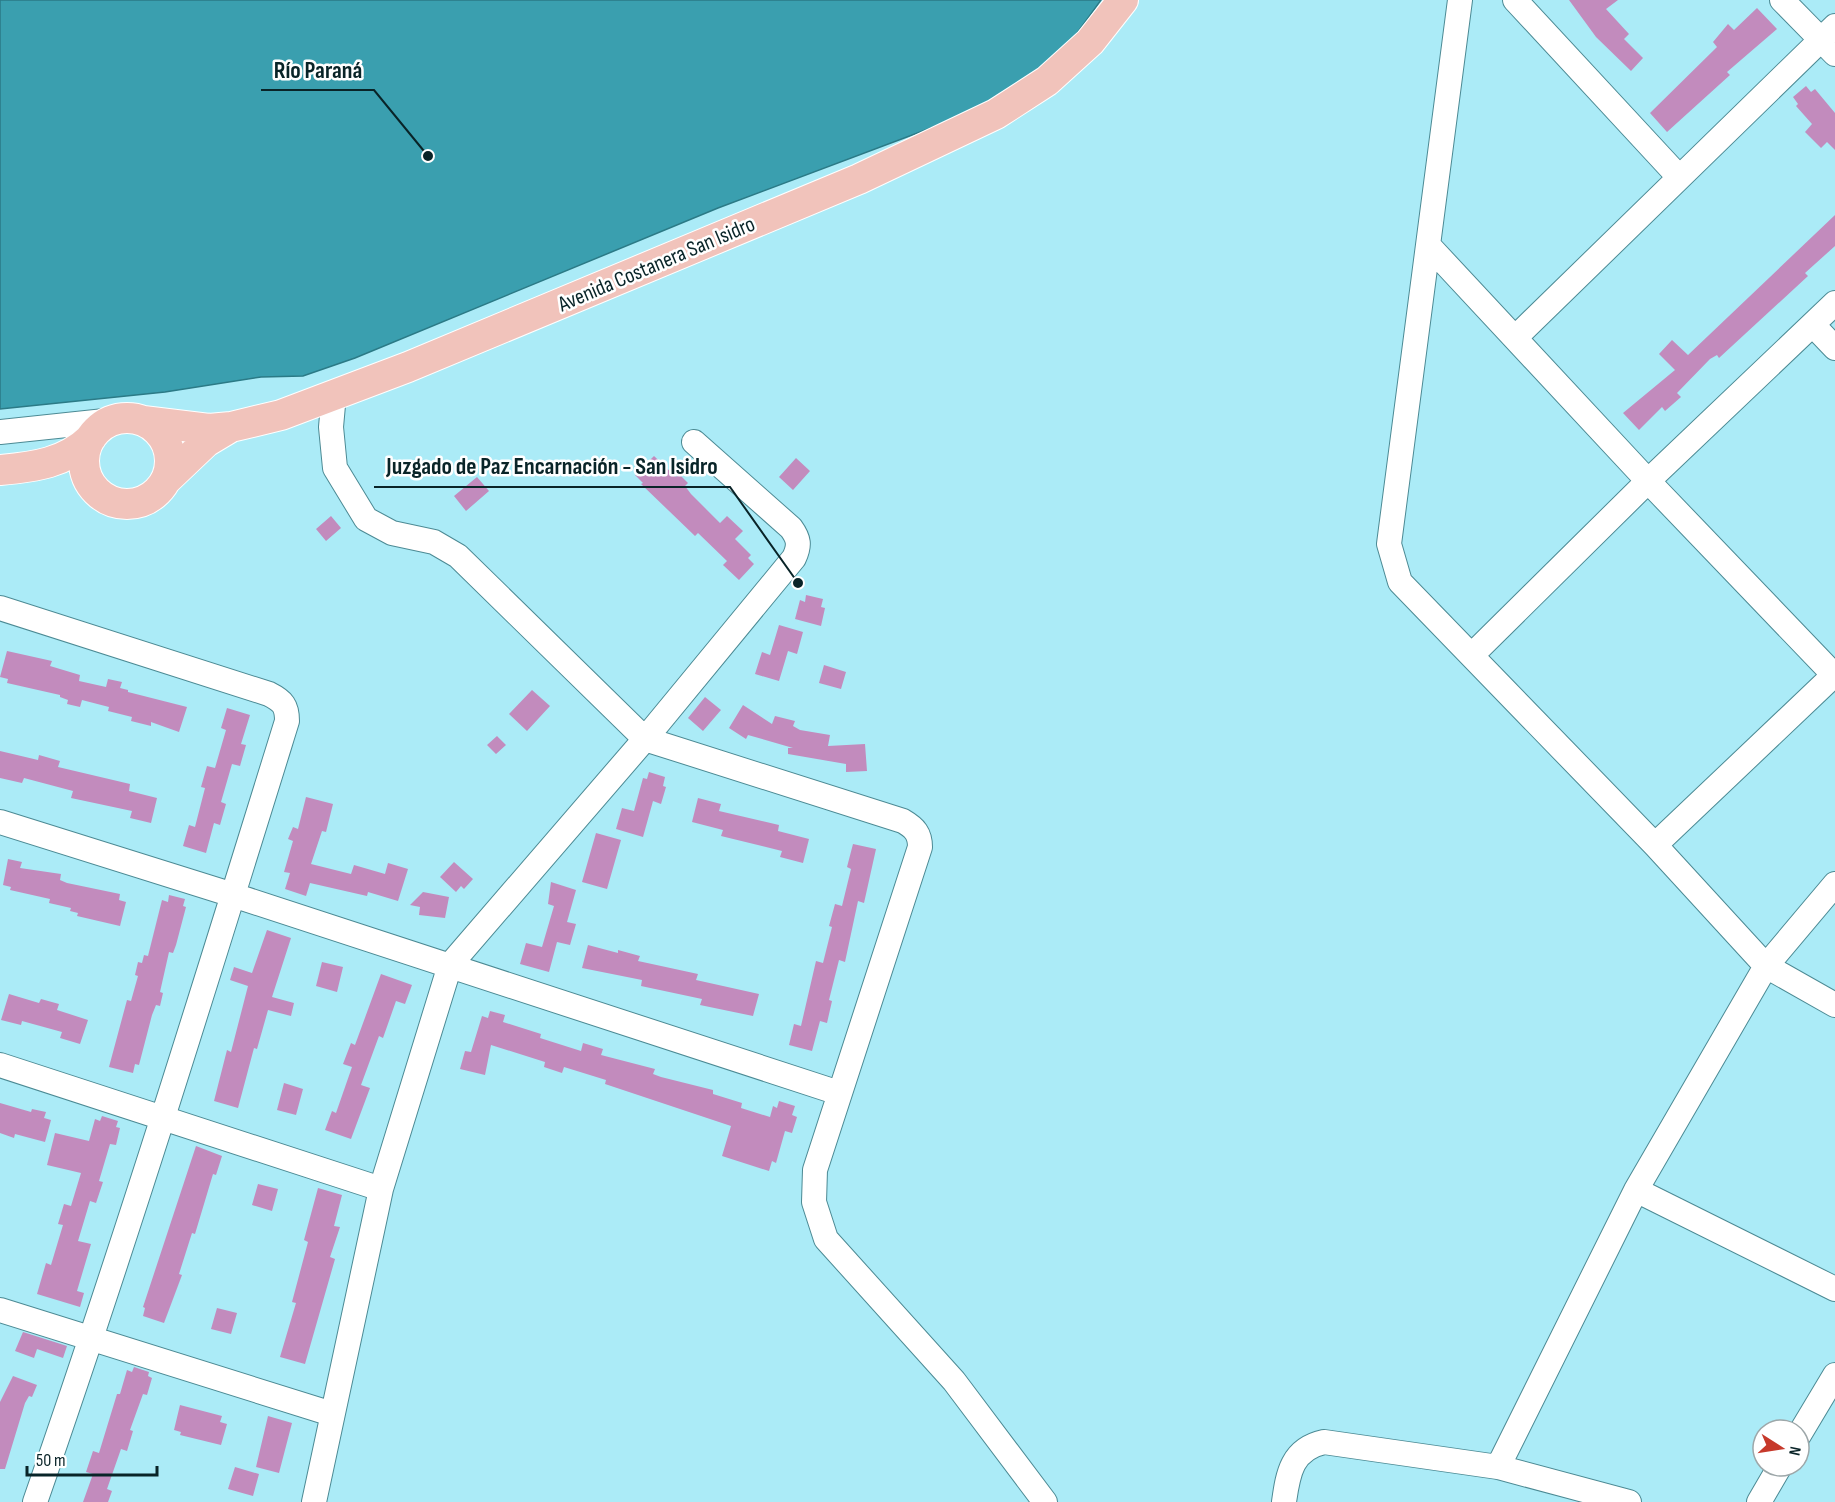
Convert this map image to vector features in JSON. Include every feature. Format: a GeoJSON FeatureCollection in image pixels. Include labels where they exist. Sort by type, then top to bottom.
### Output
{"type":"FeatureCollection","features":[{"type":"Feature","properties":{"kind":"main road","name":"Avenida Costanera San Isidro"},"geometry":{"type":"LineString","coordinates":[[103,429],[129,418],[209,429],[231,427],[281,415],[430,357],[848,184],[996,114],[1047,81],[1090,42],[1121,2]]}},
{"type":"Feature","properties":{"kind":"main road"},"geometry":{"type":"LineString","coordinates":[[143,421],[155,428],[167,446],[170,466],[166,480]]}},
{"type":"Feature","properties":{"kind":"main road"},"geometry":{"type":"LineString","coordinates":[[34,467],[66,478],[114,502],[138,503],[154,494],[206,442],[231,427]]}},
{"type":"Feature","properties":{"kind":"main road"},"geometry":{"type":"LineString","coordinates":[[0,470],[34,467],[62,459],[77,452],[103,429]]}},
{"type":"Feature","properties":{"kind":"main road"},"geometry":{"type":"LineString","coordinates":[[103,429],[87,448],[85,470],[89,480],[103,497]]}},
{"type":"Feature","properties":{"kind":"street"},"geometry":{"type":"LineString","coordinates":[[1460,0],[1389,544],[1400,582],[1655,845],[1766,966],[1835,1005]]}},
{"type":"Feature","properties":{"kind":"street"},"geometry":{"type":"LineString","coordinates":[[1515,0],[1679,177]]}},
{"type":"Feature","properties":{"kind":"street"},"geometry":{"type":"LineString","coordinates":[[1516,337],[1679,177],[1830,40],[1782,0]]}},
{"type":"Feature","properties":{"kind":"street"},"geometry":{"type":"LineString","coordinates":[[1429,246],[1648,481],[1834,675],[1655,845]]}},
{"type":"Feature","properties":{"kind":"street"},"geometry":{"type":"LineString","coordinates":[[1472,656],[1648,481],[1835,303]]}},
{"type":"Feature","properties":{"kind":"street"},"geometry":{"type":"LineString","coordinates":[[1813,325],[1835,348]]}},
{"type":"Feature","properties":{"kind":"street"},"geometry":{"type":"LineString","coordinates":[[334,394],[331,427],[335,468],[366,519],[392,533],[434,542],[458,556],[645,738],[903,821],[914,827],[920,837],[920,848],[815,1170],[814,1202],[826,1239],[954,1381],[1045,1502]]}},
{"type":"Feature","properties":{"kind":"street","name":"Avenida Costanera San Isidro"},"geometry":{"type":"LineString","coordinates":[[0,432],[103,429]]}},
{"type":"Feature","properties":{"kind":"street"},"geometry":{"type":"LineString","coordinates":[[314,1502],[381,1189],[450,965],[645,738],[794,558],[798,549],[798,538],[791,528],[694,442]]}},
{"type":"Feature","properties":{"kind":"street"},"geometry":{"type":"LineString","coordinates":[[0,608],[269,694],[282,701],[287,709],[287,721],[162,1119],[91,1341],[35,1502]]}},
{"type":"Feature","properties":{"kind":"street"},"geometry":{"type":"LineString","coordinates":[[0,822],[450,965],[839,1093]]}},
{"type":"Feature","properties":{"kind":"street"},"geometry":{"type":"LineString","coordinates":[[1498,1467],[1636,1190],[1766,966],[1835,884]]}},
{"type":"Feature","properties":{"kind":"street"},"geometry":{"type":"LineString","coordinates":[[0,1065],[381,1189]]}},
{"type":"Feature","properties":{"kind":"street"},"geometry":{"type":"LineString","coordinates":[[1636,1190],[1835,1290]]}},
{"type":"Feature","properties":{"kind":"street"},"geometry":{"type":"LineString","coordinates":[[0,1310],[91,1341],[332,1414]]}},
{"type":"Feature","properties":{"kind":"street"},"geometry":{"type":"LineString","coordinates":[[1809,1418],[1835,1376]]}},
{"type":"Feature","properties":{"kind":"street"},"geometry":{"type":"LineString","coordinates":[[1284,1502],[1287,1480],[1294,1461],[1308,1445],[1324,1442],[1498,1467],[1629,1502]]}},
{"type":"Feature","properties":{"kind":"street"},"geometry":{"type":"LineString","coordinates":[[1759,1502],[1773,1478]]}},
{"type":"Feature","properties":{"kind":"water"},"geometry":{"type":"Polygon","coordinates":[[[0,0],[1101,0],[1062,54],[992,105],[718,208],[355,358],[303,376],[261,377],[165,392],[0,409],[0,0]]]}},
{"type":"Feature","properties":{"kind":"building"},"geometry":{"type":"Polygon","coordinates":[[[1569,0],[1618,0],[1606,9],[1629,34],[1624,39],[1643,58],[1631,71],[1596,37],[1569,0]]]}},
{"type":"Feature","properties":{"kind":"building"},"geometry":{"type":"Polygon","coordinates":[[[1757,8],[1777,29],[1727,72],[1730,75],[1667,132],[1650,113],[1717,47],[1713,42],[1728,24],[1734,30],[1757,8]]]}},
{"type":"Feature","properties":{"kind":"building"},"geometry":{"type":"Polygon","coordinates":[[[1806,86],[1811,92],[1815,89],[1835,113],[1835,150],[1827,142],[1821,148],[1805,132],[1812,124],[1796,106],[1798,104],[1793,97],[1806,86]]]}},
{"type":"Feature","properties":{"kind":"building"},"geometry":{"type":"Polygon","coordinates":[[[1835,215],[1835,246],[1805,273],[1808,276],[1719,358],[1717,355],[1710,359],[1677,393],[1681,397],[1665,411],[1662,407],[1639,430],[1623,413],[1675,370],[1659,354],[1672,340],[1688,355],[1835,215]]]}},
{"type":"Feature","properties":{"kind":"building"},"geometry":{"type":"Polygon","coordinates":[[[654,456],[676,477],[679,474],[688,483],[685,486],[691,494],[720,523],[727,516],[743,531],[735,539],[751,555],[748,558],[754,564],[739,580],[723,565],[727,561],[698,533],[695,536],[641,484],[643,483],[635,475],[654,456]]]}},
{"type":"Feature","properties":{"kind":"building"},"geometry":{"type":"Polygon","coordinates":[[[796,458],[810,471],[793,490],[779,477],[796,458]]]}},
{"type":"Feature","properties":{"kind":"building"},"geometry":{"type":"Polygon","coordinates":[[[477,477],[489,491],[466,511],[454,496],[477,477]]]}},
{"type":"Feature","properties":{"kind":"building"},"geometry":{"type":"Polygon","coordinates":[[[331,516],[341,528],[326,541],[316,529],[331,516]]]}},
{"type":"Feature","properties":{"kind":"building"},"geometry":{"type":"Polygon","coordinates":[[[806,595],[823,599],[821,607],[825,608],[821,626],[795,619],[800,600],[805,602],[806,595]]]}},
{"type":"Feature","properties":{"kind":"building"},"geometry":{"type":"Polygon","coordinates":[[[779,625],[803,632],[797,654],[788,651],[779,681],[755,674],[762,652],[770,655],[779,625]]]}},
{"type":"Feature","properties":{"kind":"building"},"geometry":{"type":"Polygon","coordinates":[[[7,651],[52,661],[50,666],[80,675],[79,681],[106,687],[108,679],[122,682],[120,688],[128,692],[187,707],[179,732],[151,722],[151,726],[131,721],[132,717],[108,711],[109,707],[82,700],[80,707],[67,704],[68,700],[60,695],[7,683],[8,679],[0,677],[7,651]]]}},
{"type":"Feature","properties":{"kind":"building"},"geometry":{"type":"Polygon","coordinates":[[[824,665],[846,672],[841,689],[819,683],[824,665]]]}},
{"type":"Feature","properties":{"kind":"building"},"geometry":{"type":"Polygon","coordinates":[[[532,690],[550,706],[527,731],[509,714],[532,690]]]}},
{"type":"Feature","properties":{"kind":"building"},"geometry":{"type":"Polygon","coordinates":[[[705,697],[721,710],[703,731],[688,718],[705,697]]]}},
{"type":"Feature","properties":{"kind":"building"},"geometry":{"type":"Polygon","coordinates":[[[743,705],[772,724],[775,716],[795,721],[793,726],[800,730],[830,735],[828,746],[865,744],[867,771],[846,772],[846,764],[788,754],[788,748],[793,748],[748,735],[746,739],[729,728],[743,705]]]}},
{"type":"Feature","properties":{"kind":"building"},"geometry":{"type":"Polygon","coordinates":[[[227,708],[250,715],[241,744],[246,745],[240,766],[232,764],[221,802],[226,804],[220,825],[214,823],[206,853],[183,846],[189,825],[195,827],[205,788],[201,787],[207,766],[215,768],[226,730],[221,728],[227,708]]]}},
{"type":"Feature","properties":{"kind":"building"},"geometry":{"type":"Polygon","coordinates":[[[497,736],[506,745],[496,754],[487,745],[497,736]]]}},
{"type":"Feature","properties":{"kind":"building"},"geometry":{"type":"Polygon","coordinates":[[[0,751],[38,760],[39,755],[60,761],[58,767],[130,784],[129,791],[157,798],[151,823],[130,818],[132,811],[71,798],[73,791],[24,778],[22,783],[0,778],[0,751]]]}},
{"type":"Feature","properties":{"kind":"building"},"geometry":{"type":"Polygon","coordinates":[[[649,772],[665,777],[663,786],[666,787],[661,804],[653,801],[643,837],[616,829],[622,808],[634,811],[643,778],[647,779],[649,772]]]}},
{"type":"Feature","properties":{"kind":"building"},"geometry":{"type":"Polygon","coordinates":[[[306,797],[333,804],[326,832],[322,831],[311,864],[351,874],[354,865],[385,874],[388,863],[408,869],[398,901],[368,892],[367,896],[310,883],[306,896],[285,889],[290,873],[284,872],[293,841],[288,839],[293,827],[298,829],[306,797]]]}},
{"type":"Feature","properties":{"kind":"building"},"geometry":{"type":"Polygon","coordinates":[[[698,798],[721,804],[719,811],[779,825],[778,831],[809,839],[803,863],[780,857],[782,851],[721,836],[723,830],[692,822],[698,798]]]}},
{"type":"Feature","properties":{"kind":"building"},"geometry":{"type":"Polygon","coordinates":[[[596,833],[621,840],[607,889],[582,882],[596,833]]]}},
{"type":"Feature","properties":{"kind":"building"},"geometry":{"type":"Polygon","coordinates":[[[853,844],[876,849],[864,903],[858,901],[845,962],[839,960],[829,1000],[832,1001],[827,1023],[820,1021],[812,1051],[789,1045],[794,1024],[801,1026],[816,961],[823,963],[835,904],[842,906],[851,869],[847,867],[853,844]]]}},
{"type":"Feature","properties":{"kind":"building"},"geometry":{"type":"Polygon","coordinates":[[[8,859],[22,862],[20,868],[61,874],[60,880],[67,883],[120,894],[119,900],[126,902],[120,926],[77,916],[78,913],[70,911],[71,908],[49,903],[50,899],[10,890],[11,887],[3,885],[8,859]]]}},
{"type":"Feature","properties":{"kind":"building"},"geometry":{"type":"Polygon","coordinates":[[[454,862],[473,879],[464,889],[461,886],[456,892],[440,877],[454,862]]]}},
{"type":"Feature","properties":{"kind":"building"},"geometry":{"type":"Polygon","coordinates":[[[551,882],[576,890],[567,922],[576,924],[570,945],[557,942],[549,972],[520,964],[526,943],[542,947],[554,906],[548,904],[551,882]]]}},
{"type":"Feature","properties":{"kind":"building"},"geometry":{"type":"Polygon","coordinates":[[[423,892],[449,897],[445,918],[419,915],[420,907],[410,905],[423,892]]]}},
{"type":"Feature","properties":{"kind":"building"},"geometry":{"type":"Polygon","coordinates":[[[169,895],[185,899],[183,906],[186,907],[173,953],[169,952],[160,992],[163,993],[160,1006],[156,1005],[139,1065],[135,1064],[133,1073],[109,1067],[127,1000],[131,1001],[138,976],[135,975],[138,962],[142,963],[144,955],[148,956],[162,900],[168,902],[169,895]]]}},
{"type":"Feature","properties":{"kind":"building"},"geometry":{"type":"Polygon","coordinates":[[[267,930],[291,938],[272,997],[294,1003],[291,1016],[268,1010],[257,1049],[254,1048],[238,1108],[214,1101],[227,1050],[231,1052],[248,986],[230,980],[234,967],[252,973],[267,930]]]}},
{"type":"Feature","properties":{"kind":"building"},"geometry":{"type":"Polygon","coordinates":[[[588,945],[618,953],[618,950],[640,956],[638,961],[698,974],[696,980],[759,994],[753,1016],[700,1005],[702,999],[641,986],[642,980],[582,968],[588,945]]]}},
{"type":"Feature","properties":{"kind":"building"},"geometry":{"type":"Polygon","coordinates":[[[322,962],[343,967],[337,992],[316,986],[322,962]]]}},
{"type":"Feature","properties":{"kind":"building"},"geometry":{"type":"Polygon","coordinates":[[[381,974],[412,985],[405,1004],[396,1001],[383,1038],[379,1036],[361,1085],[370,1088],[351,1139],[325,1130],[332,1111],[336,1113],[352,1067],[343,1064],[351,1043],[355,1045],[381,974]]]}},
{"type":"Feature","properties":{"kind":"building"},"geometry":{"type":"Polygon","coordinates":[[[9,994],[39,1003],[41,999],[59,1004],[57,1010],[88,1020],[80,1044],[60,1038],[62,1032],[22,1021],[21,1025],[1,1020],[9,994]]]}},
{"type":"Feature","properties":{"kind":"building"},"geometry":{"type":"Polygon","coordinates":[[[490,1011],[505,1015],[503,1022],[541,1034],[540,1038],[581,1051],[583,1043],[603,1049],[601,1055],[655,1069],[653,1074],[661,1077],[713,1090],[713,1094],[742,1103],[741,1108],[770,1117],[773,1106],[777,1108],[779,1101],[795,1106],[792,1115],[797,1117],[792,1133],[785,1131],[776,1163],[772,1161],[769,1171],[722,1156],[731,1126],[605,1084],[606,1080],[564,1067],[562,1073],[544,1067],[545,1062],[491,1045],[485,1075],[460,1069],[465,1051],[471,1052],[482,1016],[488,1018],[490,1011]]]}},
{"type":"Feature","properties":{"kind":"building"},"geometry":{"type":"Polygon","coordinates":[[[284,1083],[303,1089],[296,1115],[277,1110],[284,1083]]]}},
{"type":"Feature","properties":{"kind":"building"},"geometry":{"type":"Polygon","coordinates":[[[0,1103],[31,1112],[32,1109],[46,1112],[44,1118],[51,1120],[45,1142],[15,1134],[14,1138],[0,1133],[0,1103]]]}},
{"type":"Feature","properties":{"kind":"building"},"geometry":{"type":"Polygon","coordinates":[[[102,1116],[118,1121],[116,1127],[120,1128],[116,1145],[110,1144],[99,1181],[103,1182],[96,1203],[90,1201],[78,1241],[91,1244],[77,1291],[84,1293],[80,1307],[37,1294],[46,1263],[51,1265],[63,1225],[58,1224],[64,1204],[71,1206],[81,1173],[47,1165],[55,1133],[89,1141],[95,1119],[100,1121],[102,1116]]]}},
{"type":"Feature","properties":{"kind":"building"},"geometry":{"type":"Polygon","coordinates":[[[196,1146],[222,1156],[216,1175],[213,1174],[195,1234],[192,1233],[179,1274],[182,1275],[164,1323],[143,1316],[145,1308],[143,1307],[196,1146]]]}},
{"type":"Feature","properties":{"kind":"building"},"geometry":{"type":"Polygon","coordinates":[[[258,1184],[278,1189],[272,1211],[252,1205],[258,1184]]]}},
{"type":"Feature","properties":{"kind":"building"},"geometry":{"type":"Polygon","coordinates":[[[318,1188],[342,1195],[334,1226],[340,1227],[330,1257],[335,1259],[305,1364],[280,1357],[296,1303],[292,1302],[308,1242],[304,1240],[318,1188]]]}},
{"type":"Feature","properties":{"kind":"building"},"geometry":{"type":"Polygon","coordinates":[[[217,1308],[237,1313],[231,1334],[211,1329],[217,1308]]]}},
{"type":"Feature","properties":{"kind":"building"},"geometry":{"type":"Polygon","coordinates":[[[23,1332],[67,1346],[63,1358],[37,1349],[34,1358],[15,1351],[23,1332]]]}},
{"type":"Feature","properties":{"kind":"building"},"geometry":{"type":"Polygon","coordinates":[[[134,1367],[149,1372],[148,1376],[152,1378],[147,1395],[143,1394],[130,1430],[133,1431],[127,1451],[121,1449],[107,1489],[112,1491],[108,1502],[83,1502],[93,1474],[86,1472],[93,1451],[99,1453],[117,1394],[120,1394],[127,1370],[132,1372],[134,1367]]]}},
{"type":"Feature","properties":{"kind":"building"},"geometry":{"type":"Polygon","coordinates":[[[13,1376],[37,1385],[32,1397],[29,1396],[25,1403],[5,1469],[0,1469],[0,1402],[13,1376]]]}},
{"type":"Feature","properties":{"kind":"building"},"geometry":{"type":"Polygon","coordinates":[[[180,1405],[222,1416],[220,1422],[227,1424],[221,1445],[180,1435],[181,1432],[174,1430],[180,1405]]]}},
{"type":"Feature","properties":{"kind":"building"},"geometry":{"type":"Polygon","coordinates":[[[268,1416],[292,1423],[279,1473],[256,1467],[268,1416]]]}},
{"type":"Feature","properties":{"kind":"building"},"geometry":{"type":"Polygon","coordinates":[[[235,1467],[259,1474],[253,1496],[228,1489],[235,1467]]]}},
{"type":"Feature","properties":{"kind":"place","name":"Río Paraná"},"geometry":{"type":"Point","coordinates":[428,156]}},
{"type":"Feature","properties":{"kind":"place","name":"Juzgado de Paz Encarnación - San Isidro"},"geometry":{"type":"Point","coordinates":[798,583]}}]}
